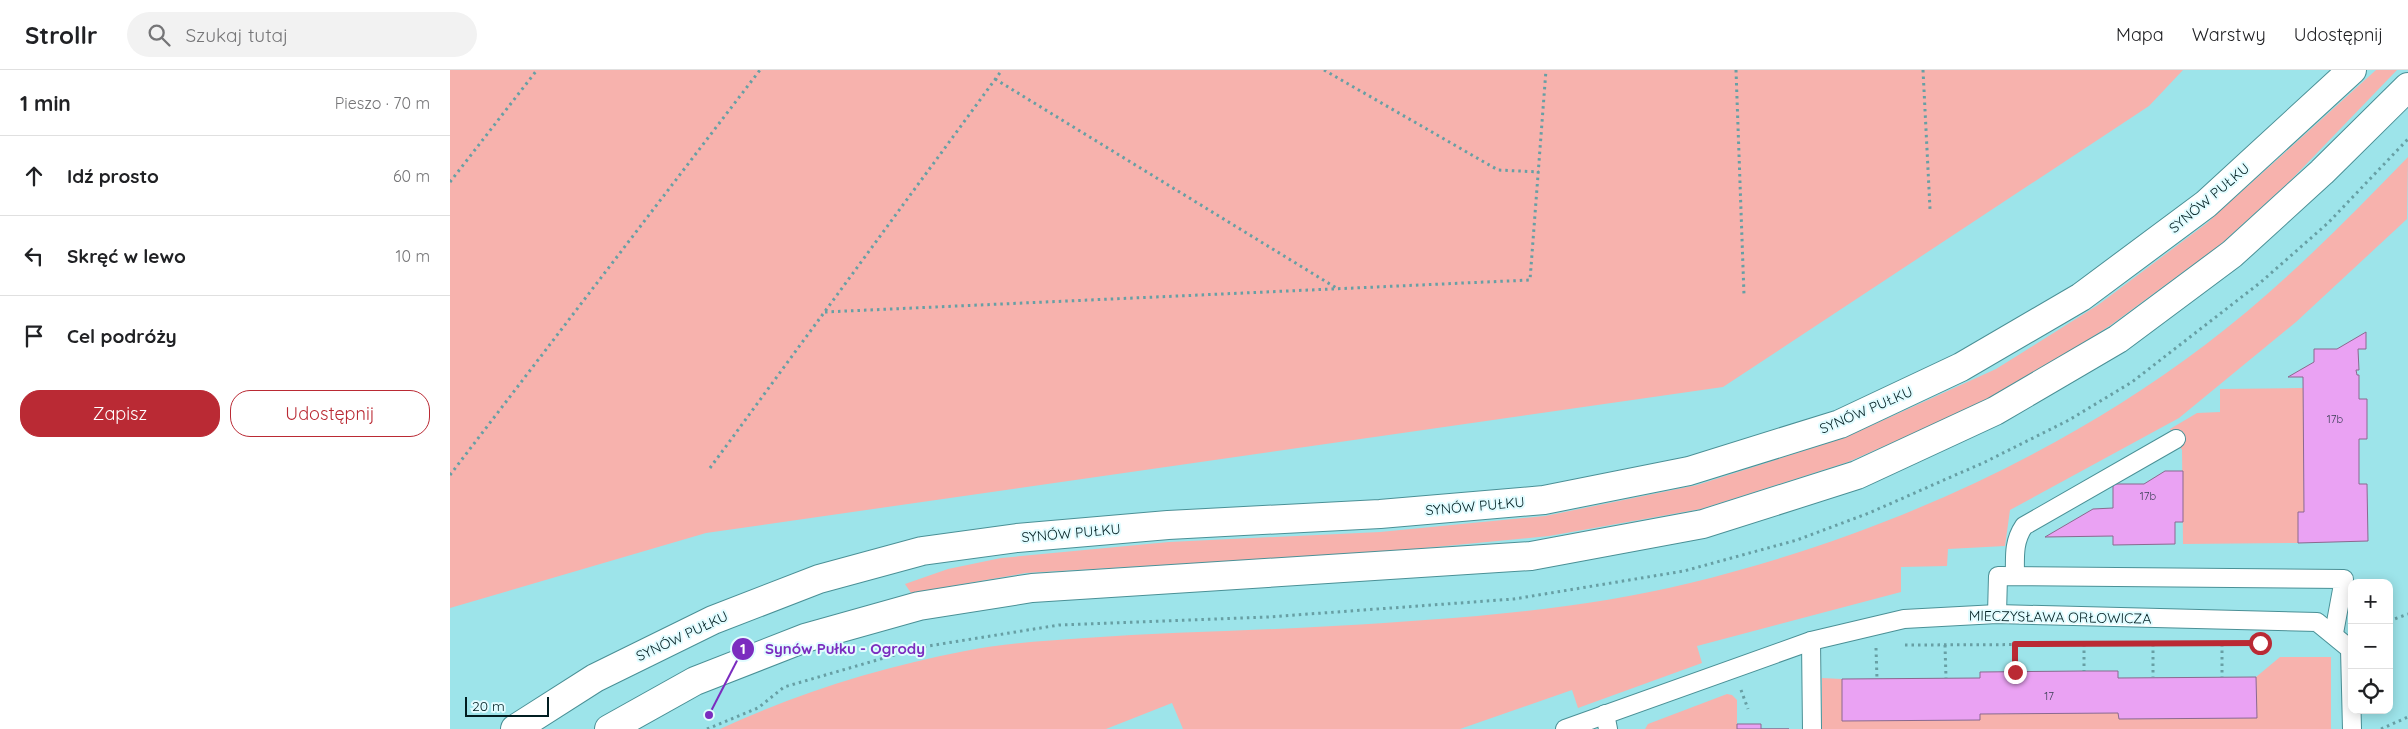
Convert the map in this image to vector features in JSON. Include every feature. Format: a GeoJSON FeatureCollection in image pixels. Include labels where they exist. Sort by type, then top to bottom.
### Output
{"type":"FeatureCollection","features":[{"type":"Feature","properties":{"kind":"main road","name":"SYNÓW PUŁKU"},"geometry":{"type":"LineString","coordinates":[[514,729],[595,678],[713,620],[819,579],[922,551],[1017,538],[1168,524],[1380,514],[1544,500],[1689,471],[1840,424],[1961,367],[2080,297],[2206,204],[2352,70]]}},
{"type":"Feature","properties":{"kind":"main road"},"geometry":{"type":"LineString","coordinates":[[609,729],[695,681],[805,638],[919,606],[1032,588],[1531,556],[1704,524],[1857,475],[1995,411],[2118,339],[2232,254],[2322,172],[2408,87]]}},
{"type":"Feature","properties":{"kind":"lane"},"geometry":{"type":"LineString","coordinates":[[2015,576],[2015,546],[2018,535],[2024,526],[2176,439]]}},
{"type":"Feature","properties":{"kind":"lane"},"geometry":{"type":"LineString","coordinates":[[1997,614],[1998,576],[2344,580],[2334,633]]}},
{"type":"Feature","properties":{"kind":"lane","name":"MIECZYSŁAWA ORŁOWICZA"},"geometry":{"type":"LineString","coordinates":[[1565,729],[1606,722],[1811,641],[1904,619],[1997,614],[2318,622],[2334,633],[2350,649],[2352,729]]}},
{"type":"Feature","properties":{"kind":"lane"},"geometry":{"type":"LineString","coordinates":[[1811,641],[1812,729]]}},
{"type":"Feature","properties":{"kind":"path"},"geometry":{"type":"LineString","coordinates":[[450,182],[536,70]]}},
{"type":"Feature","properties":{"kind":"path"},"geometry":{"type":"LineString","coordinates":[[450,475],[760,70]]}},
{"type":"Feature","properties":{"kind":"path"},"geometry":{"type":"LineString","coordinates":[[710,468],[1002,70]]}},
{"type":"Feature","properties":{"kind":"path"},"geometry":{"type":"LineString","coordinates":[[1324,70],[1498,170],[1538,172]]}},
{"type":"Feature","properties":{"kind":"path"},"geometry":{"type":"LineString","coordinates":[[825,312],[1530,280],[1546,70]]}},
{"type":"Feature","properties":{"kind":"path"},"geometry":{"type":"LineString","coordinates":[[1736,70],[1744,295]]}},
{"type":"Feature","properties":{"kind":"path"},"geometry":{"type":"LineString","coordinates":[[1923,70],[1930,209]]}},
{"type":"Feature","properties":{"kind":"path"},"geometry":{"type":"LineString","coordinates":[[995,79],[1338,289]]}},
{"type":"Feature","properties":{"kind":"path"},"geometry":{"type":"LineString","coordinates":[[2393,620],[2408,614]]}},
{"type":"Feature","properties":{"kind":"path"},"geometry":{"type":"LineString","coordinates":[[2015,644],[2015,672]]}},
{"type":"Feature","properties":{"kind":"path"},"geometry":{"type":"LineString","coordinates":[[2084,644],[2084,671]]}},
{"type":"Feature","properties":{"kind":"path"},"geometry":{"type":"LineString","coordinates":[[2152,644],[2153,677]]}},
{"type":"Feature","properties":{"kind":"path"},"geometry":{"type":"LineString","coordinates":[[1896,645],[2172,644]]}},
{"type":"Feature","properties":{"kind":"path"},"geometry":{"type":"LineString","coordinates":[[2222,677],[2222,644],[2231,644]]}},
{"type":"Feature","properties":{"kind":"path"},"geometry":{"type":"LineString","coordinates":[[1870,645],[1876,645],[1877,679]]}},
{"type":"Feature","properties":{"kind":"path"},"geometry":{"type":"LineString","coordinates":[[1945,645],[1946,678]]}},
{"type":"Feature","properties":{"kind":"path"},"geometry":{"type":"LineString","coordinates":[[2381,729],[2408,717]]}},
{"type":"Feature","properties":{"kind":"shaded area"},"geometry":{"type":"Polygon","coordinates":[[[450,70],[2183,70],[2149,106],[1723,387],[706,533],[450,608],[450,70]]]}},
{"type":"Feature","properties":{"kind":"shaded area"},"geometry":{"type":"Polygon","coordinates":[[[2376,70],[2397,70],[2290,181],[2221,244],[2111,325],[2003,394],[1848,462],[1701,509],[1549,536],[1383,552],[1026,573],[911,593],[905,584],[948,569],[1001,558],[1169,542],[1380,532],[1545,516],[1697,485],[1844,438],[1996,369],[2098,305],[2207,223],[2376,70]]]}},
{"type":"Feature","properties":{"kind":"shaded area"},"geometry":{"type":"Polygon","coordinates":[[[2408,157],[2407,219],[2296,322],[2179,418],[2010,510],[2005,546],[1948,549],[1947,566],[1901,567],[1901,592],[1697,646],[1702,663],[1578,708],[1572,690],[1460,729],[1183,729],[1172,703],[1106,729],[720,729],[779,704],[840,682],[934,657],[980,648],[1116,636],[1302,628],[1422,620],[1558,607],[1647,593],[1690,583],[1758,565],[1826,543],[1894,518],[1960,490],[2025,458],[2087,424],[2148,386],[2205,345],[2259,301],[2335,231],[2408,157]]]}},
{"type":"Feature","properties":{"kind":"shaded area"},"geometry":{"type":"Polygon","coordinates":[[[2303,388],[2304,512],[2298,513],[2298,543],[2183,544],[2182,450],[2170,429],[2197,413],[2220,412],[2220,389],[2303,388]]]}},
{"type":"Feature","properties":{"kind":"shaded area"},"geometry":{"type":"Polygon","coordinates":[[[2280,657],[2331,657],[2331,729],[1822,729],[1822,678],[1842,679],[1843,721],[1980,720],[1980,714],[2118,713],[2119,719],[2256,718],[2256,677],[2280,657]]]}},
{"type":"Feature","properties":{"kind":"shaded area"},"geometry":{"type":"Polygon","coordinates":[[[1727,694],[1732,695],[1737,700],[1737,729],[1645,729],[1648,724],[1727,694]]]}},
{"type":"Feature","properties":{"kind":"building"},"geometry":{"type":"Polygon","coordinates":[[[2366,332],[2366,349],[2358,349],[2359,370],[2356,370],[2357,375],[2359,375],[2359,399],[2367,399],[2367,439],[2359,439],[2359,484],[2367,484],[2368,541],[2298,543],[2298,512],[2304,512],[2303,377],[2288,377],[2314,362],[2314,349],[2337,349],[2366,332]]]}},
{"type":"Feature","properties":{"kind":"building"},"geometry":{"type":"Polygon","coordinates":[[[2165,471],[2183,471],[2183,522],[2175,522],[2175,544],[2113,545],[2113,536],[2045,537],[2093,509],[2113,508],[2113,484],[2144,484],[2165,471]]]}},
{"type":"Feature","properties":{"kind":"building"},"geometry":{"type":"Polygon","coordinates":[[[2118,671],[2118,678],[2256,677],[2257,718],[2119,719],[2118,713],[1980,714],[1980,720],[1842,721],[1842,679],[1980,678],[1980,672],[2118,671]]]}},
{"type":"Feature","properties":{"kind":"building"},"geometry":{"type":"Polygon","coordinates":[[[1737,724],[1761,724],[1761,729],[1737,729],[1737,724]]]}},
{"type":"Feature","properties":{"kind":"place","name":"Synów Pułku - Ogrody"},"geometry":{"type":"Point","coordinates":[709,715]}},
{"type":"Feature","properties":{"kind":"route"},"geometry":{"type":"LineString","coordinates":[[2015,672],[2015,644],[2260,643]]}}]}
